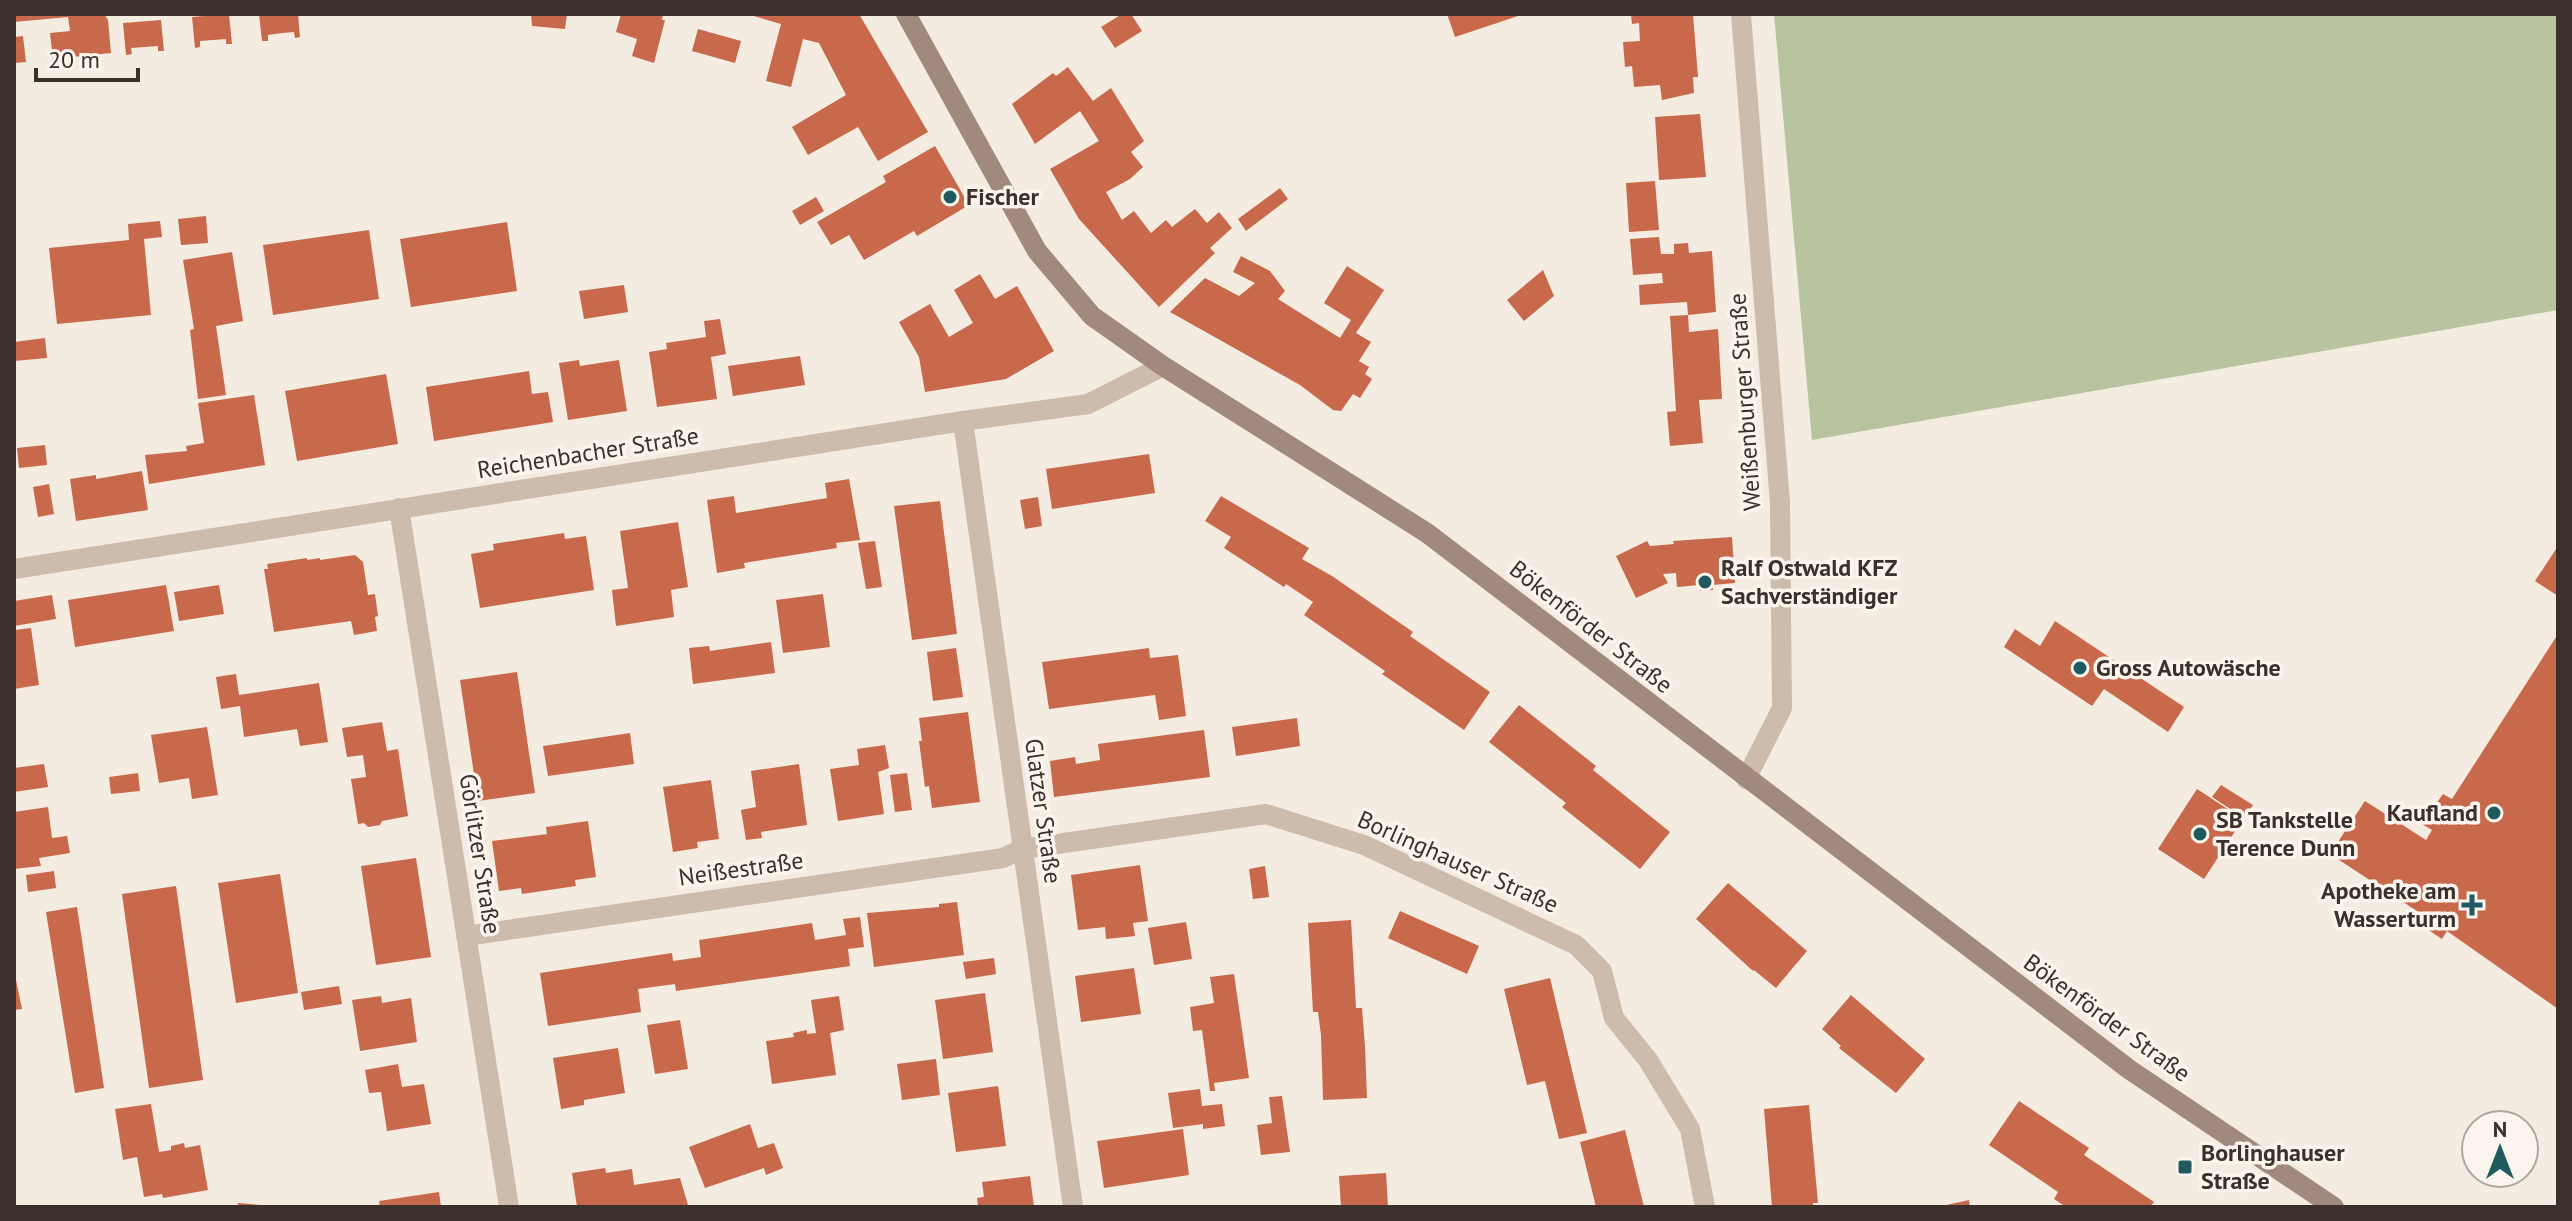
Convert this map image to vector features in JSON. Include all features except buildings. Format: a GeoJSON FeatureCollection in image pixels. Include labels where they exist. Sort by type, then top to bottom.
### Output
{"type":"FeatureCollection","features":[{"type":"Feature","properties":{"kind":"street","name":"Bökenförder Straße"},"geometry":{"type":"LineString","coordinates":[[906,14],[1037,251],[1092,316],[1163,366],[1427,533],[2130,1070],[2334,1207]]}},
{"type":"Feature","properties":{"kind":"street","name":"Weißenburger Straße"},"geometry":{"type":"LineString","coordinates":[[1741,14],[1780,503],[1782,692],[1782,708],[1746,779]]}},
{"type":"Feature","properties":{"kind":"street","name":"Reichenbacher Straße"},"geometry":{"type":"LineString","coordinates":[[14,569],[1088,404],[1163,366]]}},
{"type":"Feature","properties":{"kind":"street","name":"Glatzer Straße"},"geometry":{"type":"LineString","coordinates":[[963,421],[1073,1207]]}},
{"type":"Feature","properties":{"kind":"street","name":"Görlitzer Straße"},"geometry":{"type":"LineString","coordinates":[[399,508],[509,1207]]}},
{"type":"Feature","properties":{"kind":"street","name":"Borlinghauser Straße"},"geometry":{"type":"LineString","coordinates":[[1022,849],[1266,814],[1364,845],[1576,945],[1602,971],[1614,1018],[1648,1060],[1690,1129],[1705,1207]]}},
{"type":"Feature","properties":{"kind":"street","name":"Neißestraße"},"geometry":{"type":"LineString","coordinates":[[466,936],[1003,858],[1022,849]]}},
{"type":"Feature","properties":{"kind":"green space"},"geometry":{"type":"Polygon","coordinates":[[[1774,14],[2558,14],[2558,310],[1812,440],[1774,14]]]}},
{"type":"Feature","properties":{"kind":"place","name":"Fischer"},"geometry":{"type":"Point","coordinates":[950,197]}},
{"type":"Feature","properties":{"kind":"place","name":"Ralf Ostwald KFZ Sachverständiger"},"geometry":{"type":"Point","coordinates":[1705,582]}},
{"type":"Feature","properties":{"kind":"place","name":"Gross Autowäsche"},"geometry":{"type":"Point","coordinates":[2080,668]}},
{"type":"Feature","properties":{"kind":"place","name":"Kaufland"},"geometry":{"type":"Point","coordinates":[2494,813]}},
{"type":"Feature","properties":{"kind":"place","name":"SB Tankstelle Terence Dunn"},"geometry":{"type":"Point","coordinates":[2200,834]}},
{"type":"Feature","properties":{"kind":"place","name":"Apotheke am Wasserturm"},"geometry":{"type":"Point","coordinates":[2472,905]}},
{"type":"Feature","properties":{"kind":"place","name":"Borlinghauser Straße"},"geometry":{"type":"Point","coordinates":[2185,1167]}}]}
